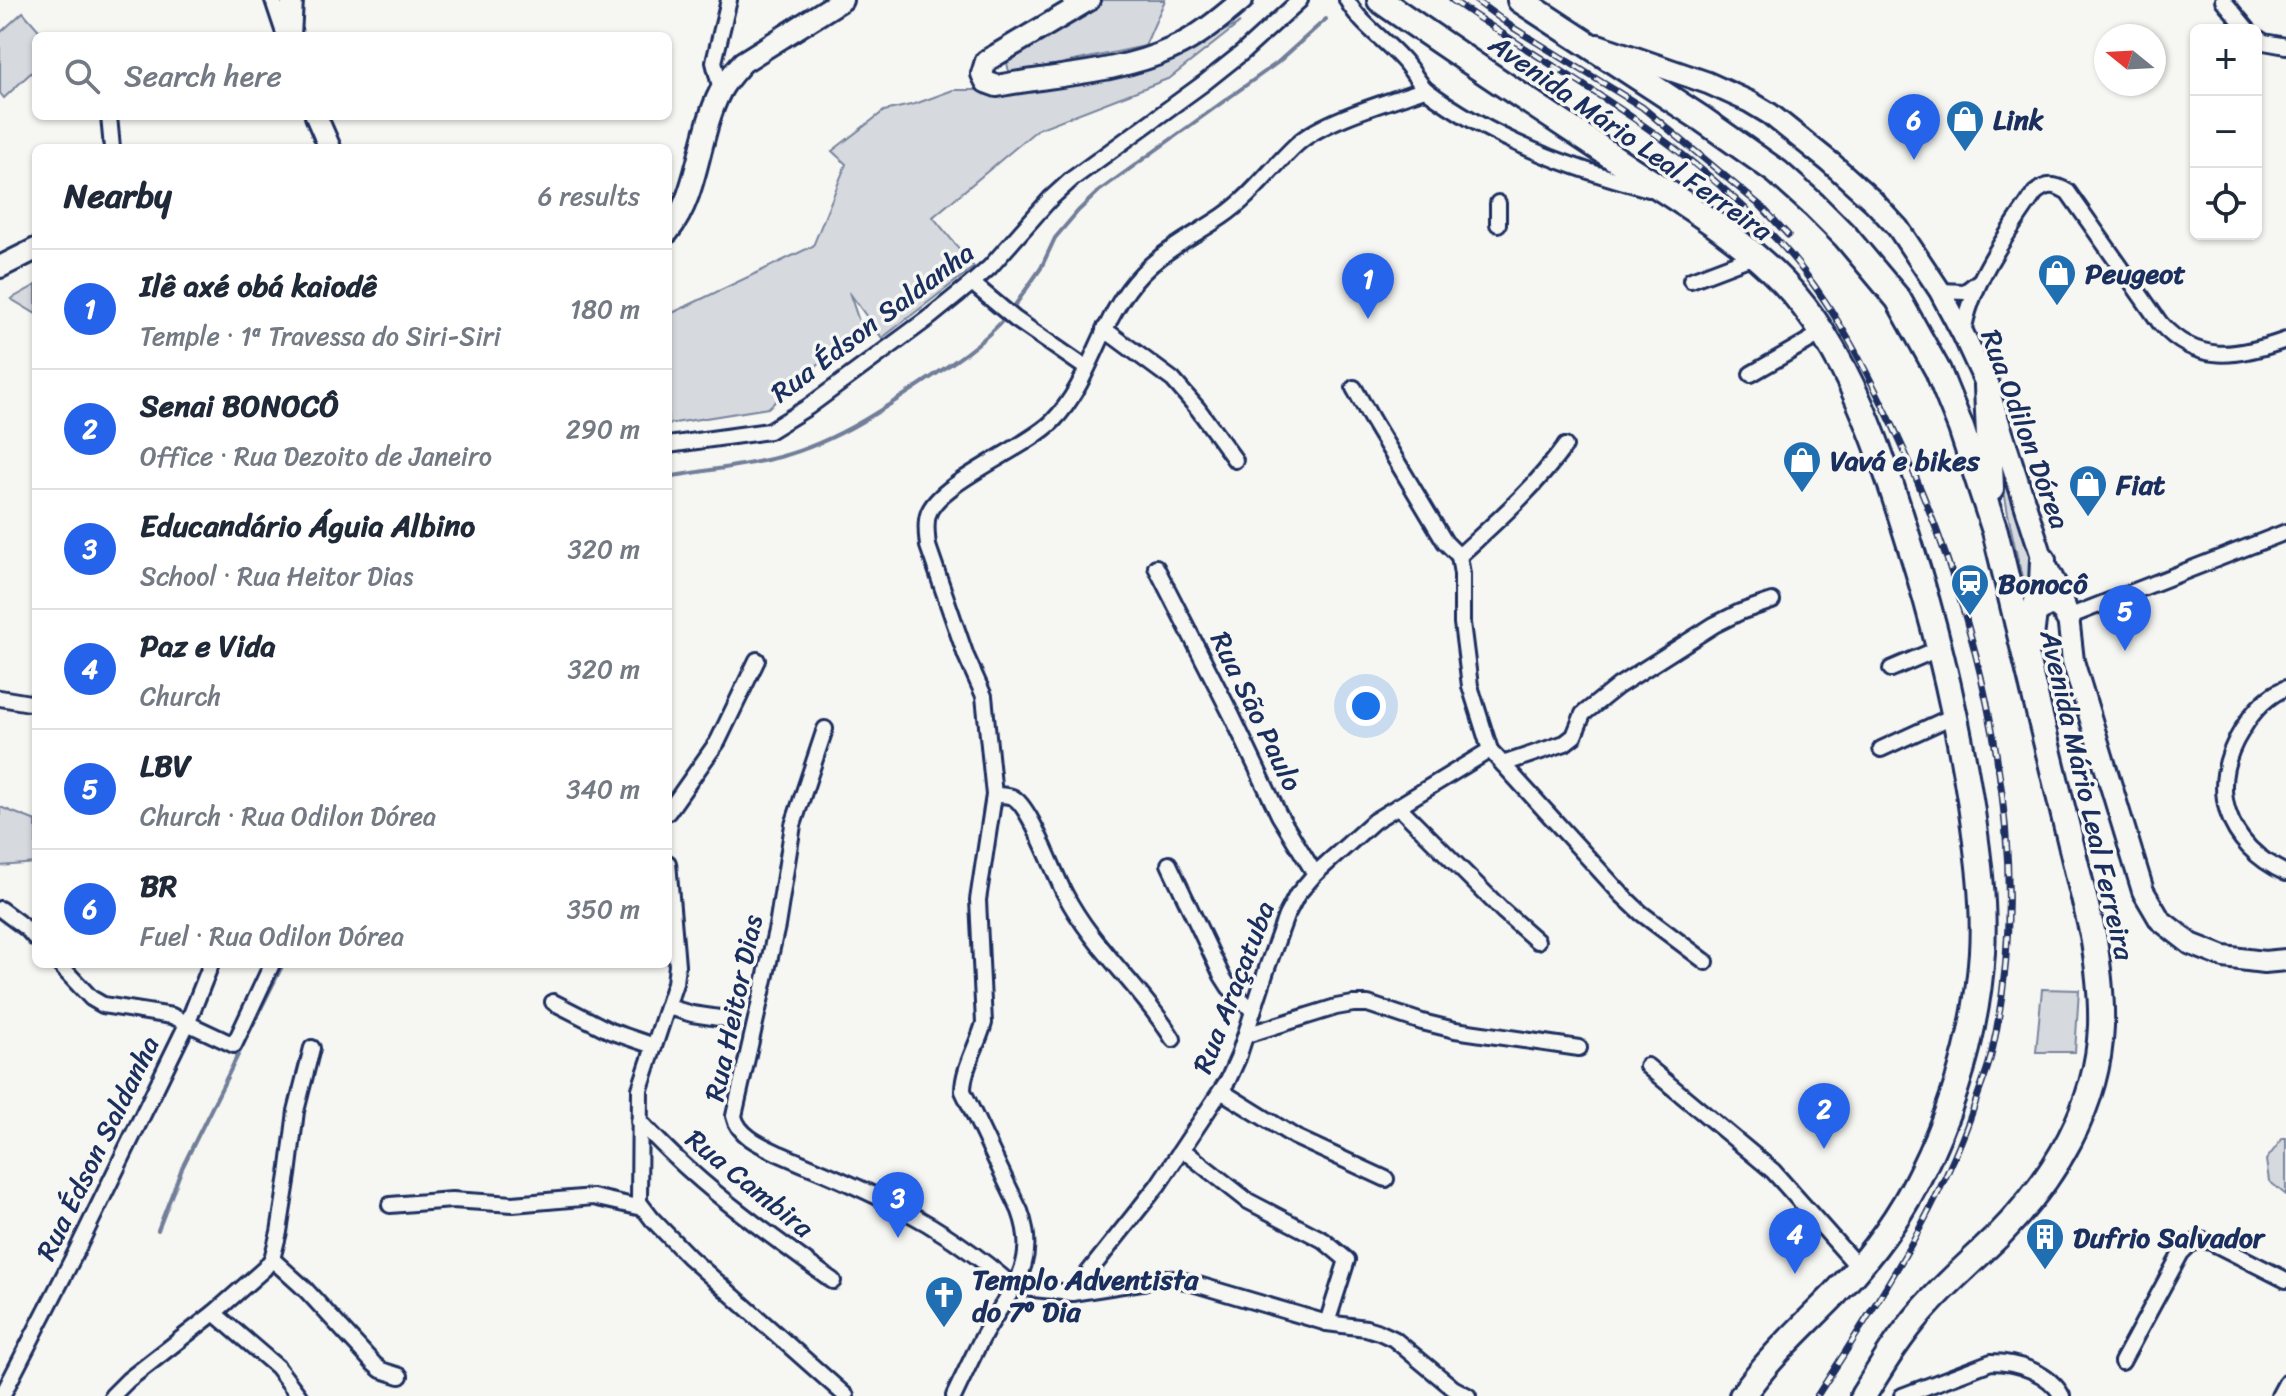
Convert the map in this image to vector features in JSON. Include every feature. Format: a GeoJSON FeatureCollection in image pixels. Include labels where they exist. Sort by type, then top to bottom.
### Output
{"type":"FeatureCollection","features":[{"type":"Feature","properties":{"kind":"highway","name":"Avenida Mário Leal Ferreira"},"geometry":{"type":"LineString","coordinates":[[1380,0],[1726,233],[1783,282],[1822,333],[1846,375],[1876,445],[1929,605],[1968,784],[1980,878],[1982,948],[1975,1011],[1960,1075],[1933,1149],[1899,1211],[1859,1268],[1769,1361],[1742,1396]]}},
{"type":"Feature","properties":{"kind":"highway","name":"Avenida Mário Leal Ferreira"},"geometry":{"type":"LineString","coordinates":[[1520,0],[1777,172],[1814,205],[1873,267],[1898,299],[1938,371],[1961,428],[1995,531],[2028,664],[2093,935],[2100,995],[2101,1027],[2097,1061],[2076,1129],[2057,1164],[2001,1234],[1921,1312],[1863,1396]]}},
{"type":"Feature","properties":{"kind":"highway"},"geometry":{"type":"LineString","coordinates":[[1987,386],[1995,531]]}},
{"type":"Feature","properties":{"kind":"highway"},"geometry":{"type":"LineString","coordinates":[[2028,664],[2034,612],[2042,584],[2043,560]]}},
{"type":"Feature","properties":{"kind":"highway"},"geometry":{"type":"LineString","coordinates":[[2034,612],[2053,603],[2062,608],[2068,617]]}},
{"type":"Feature","properties":{"kind":"street"},"geometry":{"type":"LineString","coordinates":[[273,0],[286,32]]}},
{"type":"Feature","properties":{"kind":"street"},"geometry":{"type":"LineString","coordinates":[[288,32],[292,0]]}},
{"type":"Feature","properties":{"kind":"street"},"geometry":{"type":"LineString","coordinates":[[721,90],[714,62],[729,0]]}},
{"type":"Feature","properties":{"kind":"street"},"geometry":{"type":"LineString","coordinates":[[672,226],[684,206],[711,112],[721,90],[743,62],[842,0]]}},
{"type":"Feature","properties":{"kind":"street"},"geometry":{"type":"LineString","coordinates":[[1089,0],[986,61],[982,74],[986,82],[997,86],[1144,59],[1195,35],[1242,0]]}},
{"type":"Feature","properties":{"kind":"street","name":"Rua Édson Saldanha"},"geometry":{"type":"LineString","coordinates":[[672,444],[769,431],[838,386],[972,283],[1072,179],[1204,83],[1300,0]]}},
{"type":"Feature","properties":{"kind":"street"},"geometry":{"type":"LineString","coordinates":[[1347,0],[1383,43],[1400,56],[1425,89],[1453,108],[1510,141],[1619,181],[1671,195]]}},
{"type":"Feature","properties":{"kind":"street"},"geometry":{"type":"LineString","coordinates":[[2223,0],[2243,24]]}},
{"type":"Feature","properties":{"kind":"street","name":"Rua Odilon Dórea"},"geometry":{"type":"LineString","coordinates":[[1574,36],[1708,83],[1750,102],[1770,114],[1831,163],[1898,228],[1940,291],[1987,386],[2043,560],[2062,597],[2068,617],[2073,661],[2143,891],[2160,920],[2191,944],[2224,957],[2264,962],[2286,960]]}},
{"type":"Feature","properties":{"kind":"street"},"geometry":{"type":"LineString","coordinates":[[2262,40],[2286,46]]}},
{"type":"Feature","properties":{"kind":"street"},"geometry":{"type":"LineString","coordinates":[[954,1396],[1023,1267],[1027,1229],[963,1091],[963,1081],[984,1023],[978,900],[994,795],[984,696],[966,656],[928,546],[927,516],[948,490],[1051,423],[1063,409],[1121,299],[1142,272],[1160,256],[1224,216],[1246,198],[1298,143],[1331,124],[1425,89]]}},
{"type":"Feature","properties":{"kind":"street"},"geometry":{"type":"LineString","coordinates":[[109,120],[112,144]]}},
{"type":"Feature","properties":{"kind":"street"},"geometry":{"type":"LineString","coordinates":[[318,120],[328,144]]}},
{"type":"Feature","properties":{"kind":"street"},"geometry":{"type":"LineString","coordinates":[[1963,334],[1965,319],[1981,279],[2035,193],[2053,185],[2068,192],[2160,323],[2186,345],[2219,354],[2238,354],[2286,340]]}},
{"type":"Feature","properties":{"kind":"street"},"geometry":{"type":"LineString","coordinates":[[1498,203],[1498,224]]}},
{"type":"Feature","properties":{"kind":"street"},"geometry":{"type":"LineString","coordinates":[[0,267],[32,251]]}},
{"type":"Feature","properties":{"kind":"street"},"geometry":{"type":"LineString","coordinates":[[1691,280],[1754,256]]}},
{"type":"Feature","properties":{"kind":"street"},"geometry":{"type":"LineString","coordinates":[[1940,291],[1965,292],[1981,279]]}},
{"type":"Feature","properties":{"kind":"street"},"geometry":{"type":"LineString","coordinates":[[972,283],[1010,315],[1086,368]]}},
{"type":"Feature","properties":{"kind":"street"},"geometry":{"type":"LineString","coordinates":[[1104,329],[1173,380],[1235,460]]}},
{"type":"Feature","properties":{"kind":"street"},"geometry":{"type":"LineString","coordinates":[[1751,374],[1822,333]]}},
{"type":"Feature","properties":{"kind":"street"},"geometry":{"type":"LineString","coordinates":[[1354,388],[1445,542],[1459,556],[1462,623],[1470,686],[1490,750],[1622,895],[1706,962]]}},
{"type":"Feature","properties":{"kind":"street"},"geometry":{"type":"LineString","coordinates":[[1459,556],[1518,503],[1543,477],[1565,446]]}},
{"type":"Feature","properties":{"kind":"street"},"geometry":{"type":"LineString","coordinates":[[2068,617],[2286,532]]}},
{"type":"Feature","properties":{"kind":"street","name":"Rua São Paulo"},"geometry":{"type":"LineString","coordinates":[[1156,567],[1279,815],[1315,874]]}},
{"type":"Feature","properties":{"kind":"street"},"geometry":{"type":"LineString","coordinates":[[1503,764],[1565,743],[1574,736],[1583,714],[1618,686],[1714,625],[1772,601]]}},
{"type":"Feature","properties":{"kind":"street"},"geometry":{"type":"LineString","coordinates":[[1891,669],[1940,648]]}},
{"type":"Feature","properties":{"kind":"street"},"geometry":{"type":"LineString","coordinates":[[672,806],[718,741],[757,660]]}},
{"type":"Feature","properties":{"kind":"street"},"geometry":{"type":"LineString","coordinates":[[2286,688],[2262,702],[2249,717],[2235,740],[2223,781],[2227,811],[2238,835],[2261,859],[2286,873]]}},
{"type":"Feature","properties":{"kind":"street"},"geometry":{"type":"LineString","coordinates":[[0,698],[32,703]]}},
{"type":"Feature","properties":{"kind":"street"},"geometry":{"type":"LineString","coordinates":[[1881,749],[1955,715]]}},
{"type":"Feature","properties":{"kind":"street","name":"Rua Heitor Dias"},"geometry":{"type":"LineString","coordinates":[[825,729],[793,825],[777,926],[734,1116],[736,1123],[739,1129],[766,1148],[905,1211],[989,1265],[1014,1287]]}},
{"type":"Feature","properties":{"kind":"street","name":"Rua Araçatuba"},"geometry":{"type":"LineString","coordinates":[[1072,1293],[1136,1214],[1221,1091],[1238,1058],[1268,965],[1297,895],[1315,874],[1374,821],[1490,750]]}},
{"type":"Feature","properties":{"kind":"street"},"geometry":{"type":"LineString","coordinates":[[994,795],[1012,796],[1027,811],[1057,879],[1080,921],[1140,991],[1173,1039]]}},
{"type":"Feature","properties":{"kind":"street"},"geometry":{"type":"LineString","coordinates":[[1398,806],[1511,920],[1537,941]]}},
{"type":"Feature","properties":{"kind":"street"},"geometry":{"type":"LineString","coordinates":[[1169,864],[1222,976],[1253,1011]]}},
{"type":"Feature","properties":{"kind":"street"},"geometry":{"type":"LineString","coordinates":[[672,908],[677,965],[675,983],[640,1089],[638,1194],[642,1208],[689,1257],[846,1396]]}},
{"type":"Feature","properties":{"kind":"street"},"geometry":{"type":"LineString","coordinates":[[0,909],[32,935]]}},
{"type":"Feature","properties":{"kind":"street"},"geometry":{"type":"LineString","coordinates":[[63,968],[91,998],[103,1005],[160,1012],[234,1045],[270,968]]}},
{"type":"Feature","properties":{"kind":"street","name":"Rua Édson Saldanha"},"geometry":{"type":"LineString","coordinates":[[2,1396],[188,1022],[209,968]]}},
{"type":"Feature","properties":{"kind":"street"},"geometry":{"type":"LineString","coordinates":[[553,1002],[610,1031],[654,1046]]}},
{"type":"Feature","properties":{"kind":"street"},"geometry":{"type":"LineString","coordinates":[[1246,1035],[1336,1007],[1368,1004],[1455,1030],[1579,1048]]}},
{"type":"Feature","properties":{"kind":"street"},"geometry":{"type":"LineString","coordinates":[[668,1007],[726,1019]]}},
{"type":"Feature","properties":{"kind":"street"},"geometry":{"type":"LineString","coordinates":[[112,1396],[214,1313],[272,1259],[286,1189],[296,1111],[312,1048]]}},
{"type":"Feature","properties":{"kind":"street"},"geometry":{"type":"LineString","coordinates":[[1647,1066],[1773,1171],[1859,1268]]}},
{"type":"Feature","properties":{"kind":"street"},"geometry":{"type":"LineString","coordinates":[[1221,1091],[1295,1137],[1386,1179]]}},
{"type":"Feature","properties":{"kind":"street","name":"Rua Cambira"},"geometry":{"type":"LineString","coordinates":[[639,1121],[710,1188],[833,1281]]}},
{"type":"Feature","properties":{"kind":"street"},"geometry":{"type":"LineString","coordinates":[[1183,1150],[1248,1201],[1323,1240],[1347,1260],[1327,1323]]}},
{"type":"Feature","properties":{"kind":"street"},"geometry":{"type":"LineString","coordinates":[[390,1205],[452,1200],[513,1204],[593,1197],[642,1208]]}},
{"type":"Feature","properties":{"kind":"street"},"geometry":{"type":"LineString","coordinates":[[2122,1362],[2173,1266],[2189,1245],[2200,1240],[2211,1242],[2286,1280]]}},
{"type":"Feature","properties":{"kind":"street"},"geometry":{"type":"LineString","coordinates":[[272,1259],[346,1331],[374,1364],[381,1370],[400,1376]]}},
{"type":"Feature","properties":{"kind":"street"},"geometry":{"type":"LineString","coordinates":[[1014,1287],[1072,1293],[1176,1279],[1327,1323],[1366,1328],[1394,1339],[1453,1388],[1468,1396]]}},
{"type":"Feature","properties":{"kind":"street"},"geometry":{"type":"LineString","coordinates":[[214,1313],[277,1367],[299,1396]]}},
{"type":"Feature","properties":{"kind":"street"},"geometry":{"type":"LineString","coordinates":[[1902,1396],[1991,1362],[2018,1365],[2050,1381],[2062,1396]]}},
{"type":"Feature","properties":{"kind":"street"},"geometry":{"type":"LineString","coordinates":[[2279,1396],[2286,1383]]}},
{"type":"Feature","properties":{"kind":"shaded area"},"geometry":{"type":"Polygon","coordinates":[[[1102,0],[1165,0],[1145,46],[1009,72],[1007,63],[1102,0]]]}},
{"type":"Feature","properties":{"kind":"shaded area"},"geometry":{"type":"Polygon","coordinates":[[[23,12],[40,32],[32,32],[32,72],[4,98],[0,93],[0,33],[23,12]]]}},
{"type":"Feature","properties":{"kind":"shaded area"},"geometry":{"type":"Polygon","coordinates":[[[1240,23],[1170,78],[1038,129],[933,217],[974,267],[882,338],[849,292],[861,327],[768,408],[672,423],[672,313],[813,246],[846,164],[832,151],[884,111],[953,90],[975,90],[1159,61],[1240,23]]]}},
{"type":"Feature","properties":{"kind":"shaded area"},"geometry":{"type":"Polygon","coordinates":[[[32,287],[32,312],[11,299],[32,287]]]}},
{"type":"Feature","properties":{"kind":"shaded area"},"geometry":{"type":"Polygon","coordinates":[[[1999,443],[2038,574],[2029,606],[2006,505],[1999,443]]]}},
{"type":"Feature","properties":{"kind":"shaded area"},"geometry":{"type":"Polygon","coordinates":[[[0,807],[32,819],[32,863],[0,866],[0,807]]]}},
{"type":"Feature","properties":{"kind":"shaded area"},"geometry":{"type":"Polygon","coordinates":[[[2042,989],[2079,990],[2075,1052],[2036,1052],[2042,989]]]}},
{"type":"Feature","properties":{"kind":"shaded area"},"geometry":{"type":"Polygon","coordinates":[[[2286,1138],[2286,1195],[2269,1181],[2266,1160],[2286,1138]]]}},
{"type":"Feature","properties":{"kind":"waterway"},"geometry":{"type":"LineString","coordinates":[[1011,311],[1041,268],[1055,238],[1099,191],[1277,63],[1326,19]]}},
{"type":"Feature","properties":{"kind":"waterway"},"geometry":{"type":"LineString","coordinates":[[672,476],[771,459],[832,437],[870,417],[946,367],[978,344],[1006,317]]}},
{"type":"Feature","properties":{"kind":"waterway"},"geometry":{"type":"LineString","coordinates":[[158,1230],[182,1168],[281,968]]}},
{"type":"Feature","properties":{"kind":"railway"},"geometry":{"type":"LineString","coordinates":[[1452,0],[1611,103],[1671,146],[1746,209],[1797,262],[1843,330],[1893,426],[1952,575],[1975,654],[1993,734],[2004,816],[2008,897],[2004,977],[1991,1056],[1944,1181],[1884,1291],[1817,1396]]}},
{"type":"Feature","properties":{"kind":"railway"},"geometry":{"type":"LineString","coordinates":[[1475,0],[1512,27],[1642,107],[1762,207],[1788,235]]}},
{"type":"Feature","properties":{"kind":"place","name":"Link"},"geometry":{"type":"Point","coordinates":[1965,153]}},
{"type":"Feature","properties":{"kind":"place","name":"BR"},"geometry":{"type":"Point","coordinates":[1914,160]}},
{"type":"Feature","properties":{"kind":"place","name":"Peugeot"},"geometry":{"type":"Point","coordinates":[2057,307]}},
{"type":"Feature","properties":{"kind":"place","name":"Ilê axé obá kaiodê"},"geometry":{"type":"Point","coordinates":[1368,319]}},
{"type":"Feature","properties":{"kind":"place","name":"Vavá e bikes"},"geometry":{"type":"Point","coordinates":[1802,494]}},
{"type":"Feature","properties":{"kind":"place","name":"Fiat"},"geometry":{"type":"Point","coordinates":[2088,518]}},
{"type":"Feature","properties":{"kind":"place","name":"Bonocô"},"geometry":{"type":"Point","coordinates":[1970,617]}},
{"type":"Feature","properties":{"kind":"place","name":"LBV"},"geometry":{"type":"Point","coordinates":[2125,651]}},
{"type":"Feature","properties":{"kind":"place","name":"Senai BONOCÔ"},"geometry":{"type":"Point","coordinates":[1824,1149]}},
{"type":"Feature","properties":{"kind":"place","name":"Educandário Águia Albino"},"geometry":{"type":"Point","coordinates":[898,1238]}},
{"type":"Feature","properties":{"kind":"place","name":"Dufrio Salvador"},"geometry":{"type":"Point","coordinates":[2045,1271]}},
{"type":"Feature","properties":{"kind":"place","name":"Paz e Vida"},"geometry":{"type":"Point","coordinates":[1795,1274]}},
{"type":"Feature","properties":{"kind":"place","name":"Templo Adventista do 7º Dia"},"geometry":{"type":"Point","coordinates":[944,1329]}}]}
